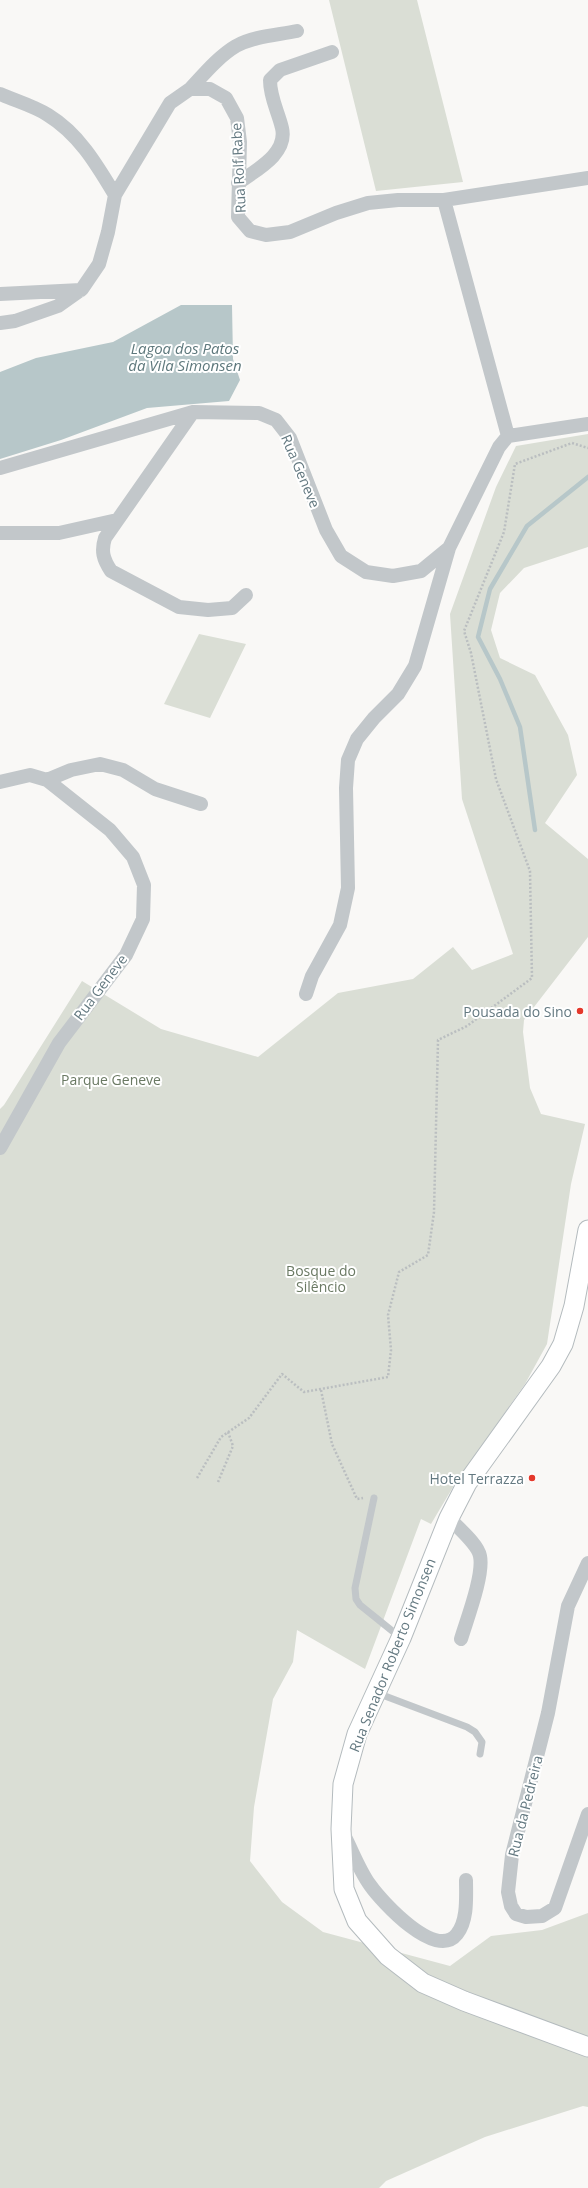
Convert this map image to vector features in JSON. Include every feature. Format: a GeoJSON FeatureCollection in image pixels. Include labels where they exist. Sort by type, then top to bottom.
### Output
{"type":"FeatureCollection","features":[{"type":"Feature","properties":{"kind":"street"},"geometry":{"type":"LineString","coordinates":[[0,323],[15,321],[58,306],[82,290],[99,264],[108,232],[114,195],[170,103],[190,89],[212,65],[237,46],[264,37],[298,31]]}},
{"type":"Feature","properties":{"kind":"street"},"geometry":{"type":"LineString","coordinates":[[238,183],[263,165],[280,150],[282,130],[270,95],[270,80],[280,70],[332,52]]}},
{"type":"Feature","properties":{"kind":"street","name":"Rua Rolf Rabe"},"geometry":{"type":"LineString","coordinates":[[190,89],[210,89],[226,98],[237,118],[240,142],[238,216],[250,231],[266,235],[290,232],[336,213],[368,203],[398,200],[444,200],[588,178]]}},
{"type":"Feature","properties":{"kind":"street"},"geometry":{"type":"LineString","coordinates":[[0,94],[48,115],[69,131],[92,156],[114,195]]}},
{"type":"Feature","properties":{"kind":"street"},"geometry":{"type":"LineString","coordinates":[[444,200],[508,436],[588,424]]}},
{"type":"Feature","properties":{"kind":"street"},"geometry":{"type":"LineString","coordinates":[[0,294],[82,290]]}},
{"type":"Feature","properties":{"kind":"street"},"geometry":{"type":"LineString","coordinates":[[193,412],[105,538],[102,548],[104,560],[110,571],[179,607],[208,610],[232,608],[246,595]]}},
{"type":"Feature","properties":{"kind":"street","name":"Rua Geneve"},"geometry":{"type":"LineString","coordinates":[[0,468],[193,412],[259,413],[276,420],[290,438],[326,530],[341,556],[366,572],[392,576],[421,571],[449,548],[500,447],[508,436]]}},
{"type":"Feature","properties":{"kind":"street"},"geometry":{"type":"LineString","coordinates":[[0,533],[59,533],[117,520]]}},
{"type":"Feature","properties":{"kind":"street"},"geometry":{"type":"LineString","coordinates":[[306,994],[312,976],[340,925],[348,888],[346,788],[348,760],[357,739],[374,718],[398,694],[415,666],[449,548]]}},
{"type":"Feature","properties":{"kind":"street"},"geometry":{"type":"LineString","coordinates":[[47,780],[72,770],[100,764],[123,770],[155,789],[201,804]]}},
{"type":"Feature","properties":{"kind":"street","name":"Rua Geneve"},"geometry":{"type":"LineString","coordinates":[[0,782],[30,775],[47,780],[110,830],[133,857],[144,885],[142,919],[126,955],[58,1043],[0,1148]]}},
{"type":"Feature","properties":{"kind":"street","name":"Rua Senador Roberto Simonsen"},"geometry":{"type":"LineString","coordinates":[[588,1230],[574,1306],[563,1344],[551,1366],[467,1483],[449,1518],[401,1638],[356,1734],[343,1784],[341,1829],[344,1889],[357,1921],[388,1956],[423,1983],[464,2001],[588,2046]]}},
{"type":"Feature","properties":{"kind":"street"},"geometry":{"type":"LineString","coordinates":[[449,1518],[470,1540],[480,1555],[479,1575],[461,1639]]}},
{"type":"Feature","properties":{"kind":"street","name":"Rua da Pedreira"},"geometry":{"type":"LineString","coordinates":[[588,1563],[568,1606],[548,1713],[512,1855],[508,1892],[511,1906],[516,1914],[526,1917],[542,1916],[555,1908],[588,1814]]}},
{"type":"Feature","properties":{"kind":"street"},"geometry":{"type":"LineString","coordinates":[[341,1829],[370,1885],[394,1912],[415,1930],[432,1939],[445,1941],[457,1934],[465,1914],[466,1880]]}},
{"type":"Feature","properties":{"kind":"lane"},"geometry":{"type":"LineString","coordinates":[[374,1498],[355,1588],[356,1599],[360,1605],[401,1638]]}},
{"type":"Feature","properties":{"kind":"lane"},"geometry":{"type":"LineString","coordinates":[[375,1692],[467,1727],[475,1732],[482,1742],[480,1754]]}},
{"type":"Feature","properties":{"kind":"path"},"geometry":{"type":"LineString","coordinates":[[196,1478],[220,1437],[249,1418],[282,1374],[304,1392],[388,1377],[390,1350],[388,1315],[399,1272],[428,1255],[434,1212],[438,1040],[467,1026],[532,978],[530,871],[496,779],[471,653],[464,630],[504,532],[515,464],[572,443],[588,448]]}},
{"type":"Feature","properties":{"kind":"path"},"geometry":{"type":"LineString","coordinates":[[321,1390],[332,1444],[357,1499],[374,1498]]}},
{"type":"Feature","properties":{"kind":"path"},"geometry":{"type":"LineString","coordinates":[[218,1482],[233,1446],[228,1432]]}},
{"type":"Feature","properties":{"kind":"green space"},"geometry":{"type":"Polygon","coordinates":[[[329,0],[417,0],[463,182],[376,191],[329,0]]]}},
{"type":"Feature","properties":{"kind":"green space"},"geometry":{"type":"Polygon","coordinates":[[[588,434],[588,547],[524,568],[500,593],[491,630],[500,658],[535,675],[568,735],[577,775],[545,823],[588,859],[588,937],[524,1020],[523,1032],[530,1088],[541,1114],[585,1124],[571,1184],[547,1344],[525,1384],[456,1482],[431,1524],[421,1519],[365,1669],[297,1630],[293,1662],[273,1699],[254,1807],[250,1861],[282,1902],[323,1932],[450,1966],[491,1936],[542,1930],[588,1913],[588,2107],[583,2106],[485,2137],[386,2181],[379,2188],[0,2188],[0,1109],[4,1105],[82,981],[161,1029],[258,1057],[338,993],[413,979],[453,947],[472,970],[513,954],[462,799],[450,614],[496,487],[516,446],[588,434]]]}},
{"type":"Feature","properties":{"kind":"green space"},"geometry":{"type":"Polygon","coordinates":[[[199,634],[246,644],[210,718],[164,704],[199,634]]]}},
{"type":"Feature","properties":{"kind":"water","name":"Lagoa dos Patos da Vila Simonsen"},"geometry":{"type":"Polygon","coordinates":[[[181,305],[232,305],[233,359],[240,380],[229,401],[147,408],[61,440],[0,459],[0,372],[36,358],[113,342],[181,305]]]}},
{"type":"Feature","properties":{"kind":"waterway"},"geometry":{"type":"LineString","coordinates":[[535,830],[520,727],[500,679],[478,637],[490,589],[527,526],[588,477]]}},
{"type":"Feature","properties":{"kind":"place","name":"Pousada do Sino"},"geometry":{"type":"Point","coordinates":[580,1011]}},
{"type":"Feature","properties":{"kind":"place","name":"Hotel Terrazza"},"geometry":{"type":"Point","coordinates":[532,1478]}},
{"type":"Feature","properties":{"kind":"park label","name":"Parque Geneve"},"geometry":{"type":"Point","coordinates":[111,1079]}},
{"type":"Feature","properties":{"kind":"park label","name":"Bosque do Silêncio"},"geometry":{"type":"Point","coordinates":[321,1278]}}]}
